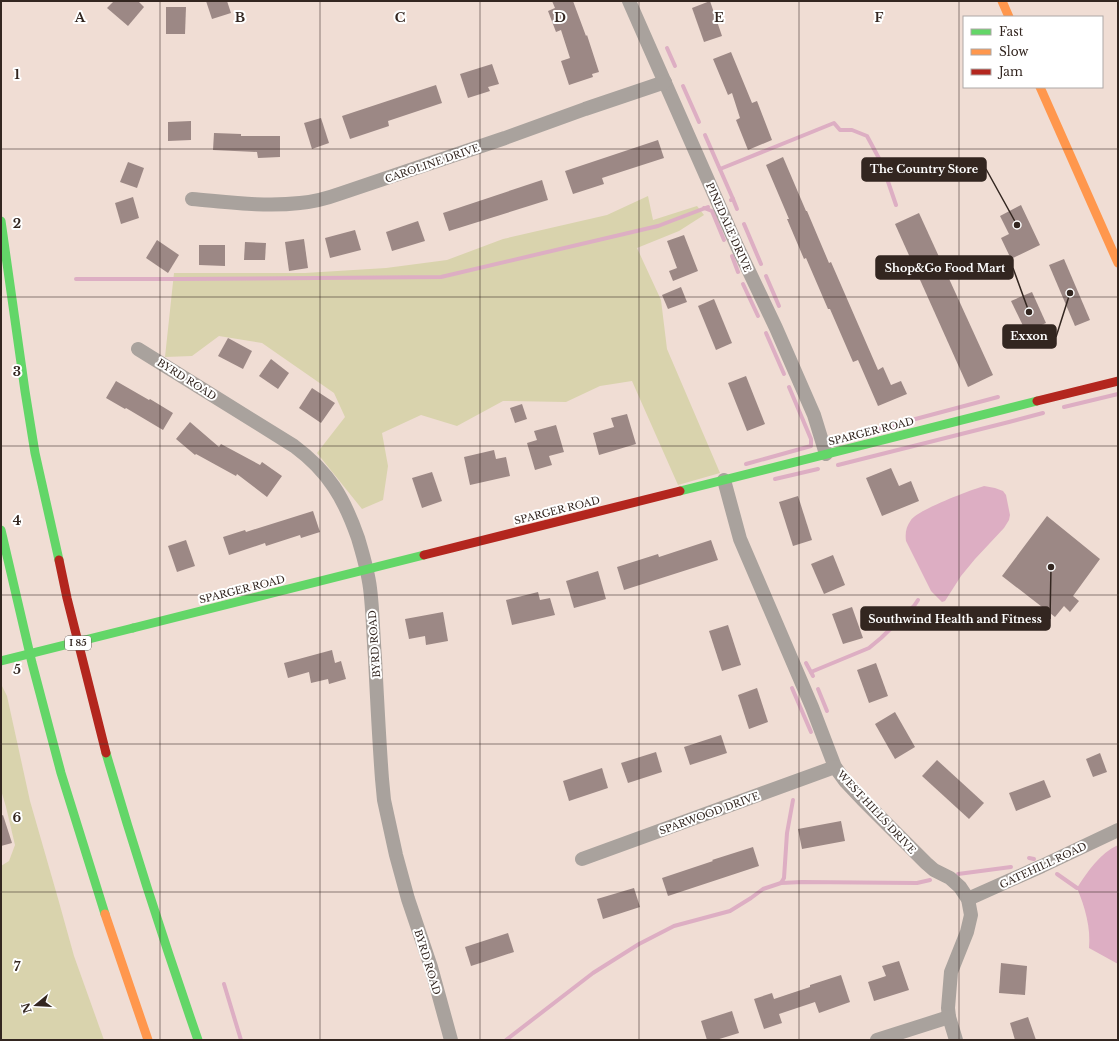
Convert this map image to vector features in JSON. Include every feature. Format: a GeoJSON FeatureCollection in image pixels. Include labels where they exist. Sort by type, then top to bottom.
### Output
{"type":"FeatureCollection","features":[{"type":"Feature","properties":{"kind":"main road"},"geometry":{"type":"LineString","coordinates":[[1002,1],[1009,16]]}},
{"type":"Feature","properties":{"kind":"main road"},"geometry":{"type":"LineString","coordinates":[[1040,88],[1118,263]]}},
{"type":"Feature","properties":{"kind":"main road","name":"I 85"},"geometry":{"type":"LineString","coordinates":[[1,220],[20,361],[35,453],[66,598],[104,745],[128,828],[198,1040]]}},
{"type":"Feature","properties":{"kind":"main road","name":"SPARGER ROAD"},"geometry":{"type":"LineString","coordinates":[[1,661],[1118,381]]}},
{"type":"Feature","properties":{"kind":"main road"},"geometry":{"type":"LineString","coordinates":[[1,530],[30,655],[61,773],[105,915],[148,1040]]}},
{"type":"Feature","properties":{"kind":"street","name":"PINEDALE DRIVE"},"geometry":{"type":"LineString","coordinates":[[629,1],[737,246],[776,328],[814,415],[826,454]]}},
{"type":"Feature","properties":{"kind":"street","name":"CAROLINE DRIVE"},"geometry":{"type":"LineString","coordinates":[[192,199],[262,204],[300,203],[318,200],[505,138],[665,82]]}},
{"type":"Feature","properties":{"kind":"street","name":"BYRD ROAD"},"geometry":{"type":"LineString","coordinates":[[138,349],[294,446],[306,455],[321,469],[340,495],[348,510],[362,550],[370,588],[384,800],[396,855],[408,899],[431,967],[451,1040]]}},
{"type":"Feature","properties":{"kind":"street","name":"WEST HILLS DRIVE"},"geometry":{"type":"LineString","coordinates":[[724,480],[740,539],[812,706],[835,767],[846,782],[862,799],[926,863],[934,870],[950,878],[960,887],[968,899]]}},
{"type":"Feature","properties":{"kind":"street","name":"SPARWOOD DRIVE"},"geometry":{"type":"LineString","coordinates":[[582,859],[835,767]]}},
{"type":"Feature","properties":{"kind":"street","name":"GATEHILL ROAD"},"geometry":{"type":"LineString","coordinates":[[968,899],[1118,830]]}},
{"type":"Feature","properties":{"kind":"street"},"geometry":{"type":"LineString","coordinates":[[956,1040],[949,1017],[948,1008],[951,972],[967,932],[971,915],[968,899]]}},
{"type":"Feature","properties":{"kind":"street"},"geometry":{"type":"LineString","coordinates":[[877,1040],[949,1017]]}},
{"type":"Feature","properties":{"kind":"shaded area"},"geometry":{"type":"Polygon","coordinates":[[[648,196],[653,220],[697,206],[704,215],[679,231],[637,248],[661,300],[667,349],[720,473],[678,485],[632,381],[600,386],[566,402],[503,401],[457,426],[421,415],[382,433],[388,466],[383,500],[362,509],[317,453],[345,417],[334,393],[262,343],[219,336],[192,356],[165,357],[174,273],[305,273],[386,268],[447,260],[503,239],[607,215],[648,196]]]}},
{"type":"Feature","properties":{"kind":"shaded area"},"geometry":{"type":"Polygon","coordinates":[[[984,486],[1003,491],[1006,495],[1010,515],[1009,520],[1004,528],[961,576],[945,601],[942,602],[931,591],[906,541],[907,528],[911,520],[923,511],[984,486]]]}},
{"type":"Feature","properties":{"kind":"shaded area"},"geometry":{"type":"Polygon","coordinates":[[[1,684],[7,696],[30,801],[74,956],[104,1040],[1,1040],[1,866],[9,861],[15,845],[1,790],[1,684]]]}},
{"type":"Feature","properties":{"kind":"shaded area"},"geometry":{"type":"Polygon","coordinates":[[[1118,845],[1118,964],[1089,948],[1087,918],[1077,888],[1090,869],[1100,858],[1118,845]]]}},
{"type":"Feature","properties":{"kind":"building"},"geometry":{"type":"Polygon","coordinates":[[[114,1],[138,1],[144,7],[128,26],[107,8],[114,1]]]}},
{"type":"Feature","properties":{"kind":"building"},"geometry":{"type":"Polygon","coordinates":[[[206,1],[227,1],[231,13],[212,19],[206,1]]]}},
{"type":"Feature","properties":{"kind":"building"},"geometry":{"type":"Polygon","coordinates":[[[552,1],[573,1],[586,36],[587,35],[599,72],[592,74],[593,77],[569,85],[561,61],[570,58],[561,30],[556,32],[548,11],[555,8],[552,1]]]}},
{"type":"Feature","properties":{"kind":"building"},"geometry":{"type":"Polygon","coordinates":[[[710,1],[722,36],[704,42],[692,8],[710,1]]]}},
{"type":"Feature","properties":{"kind":"building"},"geometry":{"type":"Polygon","coordinates":[[[166,7],[186,7],[185,34],[166,34],[166,7]]]}},
{"type":"Feature","properties":{"kind":"building"},"geometry":{"type":"Polygon","coordinates":[[[731,52],[752,103],[757,101],[772,140],[748,150],[736,120],[740,118],[732,93],[728,95],[713,59],[731,52]]]}},
{"type":"Feature","properties":{"kind":"building"},"geometry":{"type":"Polygon","coordinates":[[[492,64],[499,84],[488,87],[490,91],[468,98],[460,74],[492,64]]]}},
{"type":"Feature","properties":{"kind":"building"},"geometry":{"type":"Polygon","coordinates":[[[436,85],[442,103],[388,121],[389,126],[350,139],[342,116],[436,85]]]}},
{"type":"Feature","properties":{"kind":"building"},"geometry":{"type":"Polygon","coordinates":[[[321,118],[329,143],[312,149],[304,123],[321,118]]]}},
{"type":"Feature","properties":{"kind":"building"},"geometry":{"type":"Polygon","coordinates":[[[191,121],[191,140],[168,141],[168,122],[191,121]]]}},
{"type":"Feature","properties":{"kind":"building"},"geometry":{"type":"Polygon","coordinates":[[[214,133],[241,134],[241,136],[280,136],[280,157],[258,158],[257,152],[213,150],[214,133]]]}},
{"type":"Feature","properties":{"kind":"building"},"geometry":{"type":"Polygon","coordinates":[[[658,140],[664,158],[602,178],[604,184],[573,194],[565,171],[658,140]]]}},
{"type":"Feature","properties":{"kind":"building"},"geometry":{"type":"Polygon","coordinates":[[[783,157],[878,370],[883,367],[891,385],[901,381],[907,394],[878,406],[858,360],[853,362],[806,258],[804,259],[766,165],[783,157]]]}},
{"type":"Feature","properties":{"kind":"building"},"geometry":{"type":"Polygon","coordinates":[[[128,162],[144,168],[137,188],[120,182],[128,162]]]}},
{"type":"Feature","properties":{"kind":"building"},"geometry":{"type":"Polygon","coordinates":[[[542,180],[548,200],[449,231],[443,213],[542,180]]]}},
{"type":"Feature","properties":{"kind":"building"},"geometry":{"type":"Polygon","coordinates":[[[133,197],[139,218],[121,224],[115,203],[133,197]]]}},
{"type":"Feature","properties":{"kind":"building"},"geometry":{"type":"Polygon","coordinates":[[[1021,205],[1040,245],[1011,259],[1001,238],[1009,234],[1000,216],[1021,205]]]}},
{"type":"Feature","properties":{"kind":"building"},"geometry":{"type":"Polygon","coordinates":[[[919,213],[993,375],[968,387],[895,224],[919,213]]]}},
{"type":"Feature","properties":{"kind":"building"},"geometry":{"type":"Polygon","coordinates":[[[418,221],[425,241],[392,251],[386,232],[418,221]]]}},
{"type":"Feature","properties":{"kind":"building"},"geometry":{"type":"Polygon","coordinates":[[[355,230],[361,250],[330,258],[325,238],[355,230]]]}},
{"type":"Feature","properties":{"kind":"building"},"geometry":{"type":"Polygon","coordinates":[[[684,235],[698,271],[673,281],[669,271],[677,268],[667,241],[684,235]]]}},
{"type":"Feature","properties":{"kind":"building"},"geometry":{"type":"Polygon","coordinates":[[[304,239],[308,268],[289,271],[285,242],[304,239]]]}},
{"type":"Feature","properties":{"kind":"building"},"geometry":{"type":"Polygon","coordinates":[[[157,240],[179,255],[168,273],[146,258],[157,240]]]}},
{"type":"Feature","properties":{"kind":"building"},"geometry":{"type":"Polygon","coordinates":[[[245,242],[266,243],[265,260],[244,260],[245,242]]]}},
{"type":"Feature","properties":{"kind":"building"},"geometry":{"type":"Polygon","coordinates":[[[199,245],[225,245],[225,266],[199,265],[199,245]]]}},
{"type":"Feature","properties":{"kind":"building"},"geometry":{"type":"Polygon","coordinates":[[[1064,259],[1090,320],[1075,326],[1049,265],[1064,259]]]}},
{"type":"Feature","properties":{"kind":"building"},"geometry":{"type":"Polygon","coordinates":[[[681,287],[687,302],[668,309],[662,295],[681,287]]]}},
{"type":"Feature","properties":{"kind":"building"},"geometry":{"type":"Polygon","coordinates":[[[1032,292],[1046,323],[1026,332],[1011,301],[1032,292]]]}},
{"type":"Feature","properties":{"kind":"building"},"geometry":{"type":"Polygon","coordinates":[[[714,299],[732,343],[716,350],[698,306],[714,299]]]}},
{"type":"Feature","properties":{"kind":"building"},"geometry":{"type":"Polygon","coordinates":[[[228,338],[252,351],[243,369],[218,356],[228,338]]]}},
{"type":"Feature","properties":{"kind":"building"},"geometry":{"type":"Polygon","coordinates":[[[271,359],[289,373],[278,389],[259,376],[271,359]]]}},
{"type":"Feature","properties":{"kind":"building"},"geometry":{"type":"Polygon","coordinates":[[[746,376],[765,424],[747,431],[728,383],[746,376]]]}},
{"type":"Feature","properties":{"kind":"building"},"geometry":{"type":"Polygon","coordinates":[[[116,381],[173,413],[163,430],[106,398],[116,381]]]}},
{"type":"Feature","properties":{"kind":"building"},"geometry":{"type":"Polygon","coordinates":[[[312,388],[335,403],[321,423],[299,408],[312,388]]]}},
{"type":"Feature","properties":{"kind":"building"},"geometry":{"type":"Polygon","coordinates":[[[522,404],[527,419],[515,423],[510,408],[522,404]]]}},
{"type":"Feature","properties":{"kind":"building"},"geometry":{"type":"Polygon","coordinates":[[[627,414],[636,444],[599,455],[593,433],[614,427],[611,418],[627,414]]]}},
{"type":"Feature","properties":{"kind":"building"},"geometry":{"type":"Polygon","coordinates":[[[190,422],[219,447],[221,444],[260,465],[262,462],[282,476],[267,497],[237,474],[236,476],[196,454],[195,455],[176,439],[190,422]]]}},
{"type":"Feature","properties":{"kind":"building"},"geometry":{"type":"Polygon","coordinates":[[[556,425],[564,452],[549,456],[552,465],[535,470],[527,443],[537,440],[534,431],[556,425]]]}},
{"type":"Feature","properties":{"kind":"building"},"geometry":{"type":"Polygon","coordinates":[[[494,450],[496,459],[506,457],[510,476],[470,485],[464,457],[494,450]]]}},
{"type":"Feature","properties":{"kind":"building"},"geometry":{"type":"Polygon","coordinates":[[[891,468],[899,486],[911,481],[919,501],[882,516],[866,478],[891,468]]]}},
{"type":"Feature","properties":{"kind":"building"},"geometry":{"type":"Polygon","coordinates":[[[432,472],[442,501],[422,508],[412,478],[432,472]]]}},
{"type":"Feature","properties":{"kind":"building"},"geometry":{"type":"Polygon","coordinates":[[[798,496],[812,540],[793,546],[779,502],[798,496]]]}},
{"type":"Feature","properties":{"kind":"building"},"geometry":{"type":"Polygon","coordinates":[[[313,511],[320,532],[301,538],[300,535],[266,546],[265,543],[229,555],[223,537],[245,530],[246,532],[313,511]]]}},
{"type":"Feature","properties":{"kind":"building"},"geometry":{"type":"Polygon","coordinates":[[[1047,516],[1100,559],[1073,596],[1079,601],[1070,612],[1064,606],[1055,617],[1002,576],[1047,516]]]}},
{"type":"Feature","properties":{"kind":"building"},"geometry":{"type":"Polygon","coordinates":[[[186,540],[195,566],[177,572],[168,546],[186,540]]]}},
{"type":"Feature","properties":{"kind":"building"},"geometry":{"type":"Polygon","coordinates":[[[711,540],[718,560],[624,590],[617,567],[658,554],[659,557],[711,540]]]}},
{"type":"Feature","properties":{"kind":"building"},"geometry":{"type":"Polygon","coordinates":[[[833,555],[845,585],[824,594],[811,564],[833,555]]]}},
{"type":"Feature","properties":{"kind":"building"},"geometry":{"type":"Polygon","coordinates":[[[598,571],[606,599],[574,608],[566,581],[598,571]]]}},
{"type":"Feature","properties":{"kind":"building"},"geometry":{"type":"Polygon","coordinates":[[[538,592],[540,600],[550,598],[555,615],[512,625],[506,600],[538,592]]]}},
{"type":"Feature","properties":{"kind":"building"},"geometry":{"type":"Polygon","coordinates":[[[852,607],[863,638],[843,644],[832,614],[852,607]]]}},
{"type":"Feature","properties":{"kind":"building"},"geometry":{"type":"Polygon","coordinates":[[[443,612],[448,641],[426,645],[425,636],[409,639],[405,619],[443,612]]]}},
{"type":"Feature","properties":{"kind":"building"},"geometry":{"type":"Polygon","coordinates":[[[728,625],[741,665],[722,671],[709,631],[728,625]]]}},
{"type":"Feature","properties":{"kind":"building"},"geometry":{"type":"Polygon","coordinates":[[[332,650],[335,663],[341,661],[346,679],[329,684],[328,679],[311,683],[309,672],[288,678],[284,663],[332,650]]]}},
{"type":"Feature","properties":{"kind":"building"},"geometry":{"type":"Polygon","coordinates":[[[876,663],[888,696],[869,703],[857,670],[876,663]]]}},
{"type":"Feature","properties":{"kind":"building"},"geometry":{"type":"Polygon","coordinates":[[[757,688],[768,722],[749,729],[738,695],[757,688]]]}},
{"type":"Feature","properties":{"kind":"building"},"geometry":{"type":"Polygon","coordinates":[[[895,712],[915,747],[895,759],[875,724],[895,712]]]}},
{"type":"Feature","properties":{"kind":"building"},"geometry":{"type":"Polygon","coordinates":[[[721,735],[727,753],[690,765],[684,747],[721,735]]]}},
{"type":"Feature","properties":{"kind":"building"},"geometry":{"type":"Polygon","coordinates":[[[656,752],[662,772],[628,783],[621,763],[656,752]]]}},
{"type":"Feature","properties":{"kind":"building"},"geometry":{"type":"Polygon","coordinates":[[[1100,753],[1107,772],[1093,777],[1086,759],[1100,753]]]}},
{"type":"Feature","properties":{"kind":"building"},"geometry":{"type":"Polygon","coordinates":[[[937,760],[984,803],[969,819],[922,776],[937,760]]]}},
{"type":"Feature","properties":{"kind":"building"},"geometry":{"type":"Polygon","coordinates":[[[602,768],[608,788],[569,801],[563,781],[602,768]]]}},
{"type":"Feature","properties":{"kind":"building"},"geometry":{"type":"Polygon","coordinates":[[[1044,780],[1051,797],[1016,811],[1009,793],[1044,780]]]}},
{"type":"Feature","properties":{"kind":"building"},"geometry":{"type":"Polygon","coordinates":[[[3,815],[12,843],[1,846],[1,816],[3,815]]]}},
{"type":"Feature","properties":{"kind":"building"},"geometry":{"type":"Polygon","coordinates":[[[841,821],[845,841],[802,849],[798,829],[841,821]]]}},
{"type":"Feature","properties":{"kind":"building"},"geometry":{"type":"Polygon","coordinates":[[[753,847],[759,866],[668,896],[662,878],[753,847]]]}},
{"type":"Feature","properties":{"kind":"building"},"geometry":{"type":"Polygon","coordinates":[[[634,888],[640,907],[603,919],[597,899],[634,888]]]}},
{"type":"Feature","properties":{"kind":"building"},"geometry":{"type":"Polygon","coordinates":[[[508,933],[514,952],[471,966],[465,947],[508,933]]]}},
{"type":"Feature","properties":{"kind":"building"},"geometry":{"type":"Polygon","coordinates":[[[899,961],[909,990],[874,1001],[868,982],[886,976],[882,966],[899,961]]]}},
{"type":"Feature","properties":{"kind":"building"},"geometry":{"type":"Polygon","coordinates":[[[1001,963],[1027,966],[1025,995],[999,993],[1001,963]]]}},
{"type":"Feature","properties":{"kind":"building"},"geometry":{"type":"Polygon","coordinates":[[[841,975],[850,1002],[819,1013],[815,1002],[779,1014],[782,1023],[764,1029],[754,999],[772,993],[774,999],[841,975]]]}},
{"type":"Feature","properties":{"kind":"building"},"geometry":{"type":"Polygon","coordinates":[[[732,1011],[739,1033],[716,1040],[707,1040],[701,1021],[732,1011]]]}},
{"type":"Feature","properties":{"kind":"building"},"geometry":{"type":"Polygon","coordinates":[[[1028,1017],[1036,1040],[1015,1040],[1010,1023],[1028,1017]]]}},
{"type":"Feature","properties":{"kind":"waterway"},"geometry":{"type":"LineString","coordinates":[[667,48],[675,66]]}},
{"type":"Feature","properties":{"kind":"waterway"},"geometry":{"type":"LineString","coordinates":[[683,86],[699,122]]}},
{"type":"Feature","properties":{"kind":"waterway"},"geometry":{"type":"LineString","coordinates":[[720,169],[834,123],[840,130],[852,130],[867,136],[882,164],[896,205]]}},
{"type":"Feature","properties":{"kind":"waterway"},"geometry":{"type":"LineString","coordinates":[[705,135],[733,199],[731,200]]}},
{"type":"Feature","properties":{"kind":"waterway"},"geometry":{"type":"LineString","coordinates":[[733,199],[737,209]]}},
{"type":"Feature","properties":{"kind":"waterway"},"geometry":{"type":"LineString","coordinates":[[76,279],[441,277],[658,226],[708,207]]}},
{"type":"Feature","properties":{"kind":"waterway"},"geometry":{"type":"LineString","coordinates":[[704,208],[712,211],[724,240]]}},
{"type":"Feature","properties":{"kind":"waterway"},"geometry":{"type":"LineString","coordinates":[[744,224],[761,264]]}},
{"type":"Feature","properties":{"kind":"waterway"},"geometry":{"type":"LineString","coordinates":[[732,256],[738,272]]}},
{"type":"Feature","properties":{"kind":"waterway"},"geometry":{"type":"LineString","coordinates":[[766,276],[779,306]]}},
{"type":"Feature","properties":{"kind":"waterway"},"geometry":{"type":"LineString","coordinates":[[743,284],[758,316]]}},
{"type":"Feature","properties":{"kind":"waterway"},"geometry":{"type":"LineString","coordinates":[[766,333],[784,374]]}},
{"type":"Feature","properties":{"kind":"waterway"},"geometry":{"type":"LineString","coordinates":[[746,464],[811,446],[811,439],[789,387]]}},
{"type":"Feature","properties":{"kind":"waterway"},"geometry":{"type":"LineString","coordinates":[[1064,407],[1118,394]]}},
{"type":"Feature","properties":{"kind":"waterway"},"geometry":{"type":"LineString","coordinates":[[833,441],[998,397]]}},
{"type":"Feature","properties":{"kind":"waterway"},"geometry":{"type":"LineString","coordinates":[[838,465],[1043,413]]}},
{"type":"Feature","properties":{"kind":"waterway"},"geometry":{"type":"LineString","coordinates":[[775,479],[818,469]]}},
{"type":"Feature","properties":{"kind":"waterway"},"geometry":{"type":"LineString","coordinates":[[811,672],[869,648],[914,606],[918,600]]}},
{"type":"Feature","properties":{"kind":"waterway"},"geometry":{"type":"LineString","coordinates":[[806,663],[813,676]]}},
{"type":"Feature","properties":{"kind":"waterway"},"geometry":{"type":"LineString","coordinates":[[792,688],[811,732]]}},
{"type":"Feature","properties":{"kind":"waterway"},"geometry":{"type":"LineString","coordinates":[[818,689],[827,711]]}},
{"type":"Feature","properties":{"kind":"waterway"},"geometry":{"type":"LineString","coordinates":[[781,883],[784,878],[787,833],[793,800]]}},
{"type":"Feature","properties":{"kind":"waterway"},"geometry":{"type":"LineString","coordinates":[[1029,858],[1034,859]]}},
{"type":"Feature","properties":{"kind":"waterway"},"geometry":{"type":"LineString","coordinates":[[958,874],[1011,867]]}},
{"type":"Feature","properties":{"kind":"waterway"},"geometry":{"type":"LineString","coordinates":[[1057,874],[1077,888]]}},
{"type":"Feature","properties":{"kind":"waterway"},"geometry":{"type":"LineString","coordinates":[[506,1040],[593,973],[639,944],[674,926],[730,911],[763,889],[781,883],[917,883],[930,880]]}},
{"type":"Feature","properties":{"kind":"waterway"},"geometry":{"type":"LineString","coordinates":[[224,984],[241,1040]]}},
{"type":"Feature","properties":{"kind":"traffic: fast"},"geometry":{"type":"LineString","coordinates":[[1,221],[35,453],[59,560]]}},
{"type":"Feature","properties":{"kind":"traffic: fast"},"geometry":{"type":"LineString","coordinates":[[680,491],[1037,401]]}},
{"type":"Feature","properties":{"kind":"traffic: fast"},"geometry":{"type":"LineString","coordinates":[[1,530],[32,663],[61,773],[105,914]]}},
{"type":"Feature","properties":{"kind":"traffic: fast"},"geometry":{"type":"LineString","coordinates":[[133,628],[424,555]]}},
{"type":"Feature","properties":{"kind":"traffic: fast"},"geometry":{"type":"LineString","coordinates":[[1,661],[133,628]]}},
{"type":"Feature","properties":{"kind":"traffic: fast"},"geometry":{"type":"LineString","coordinates":[[106,753],[150,897],[198,1040]]}},
{"type":"Feature","properties":{"kind":"traffic: slow"},"geometry":{"type":"LineString","coordinates":[[1002,1],[1009,16]]}},
{"type":"Feature","properties":{"kind":"traffic: slow"},"geometry":{"type":"LineString","coordinates":[[1040,88],[1118,263]]}},
{"type":"Feature","properties":{"kind":"traffic: slow"},"geometry":{"type":"LineString","coordinates":[[105,914],[148,1040]]}},
{"type":"Feature","properties":{"kind":"traffic: jam"},"geometry":{"type":"LineString","coordinates":[[1037,401],[1118,381]]}},
{"type":"Feature","properties":{"kind":"traffic: jam"},"geometry":{"type":"LineString","coordinates":[[424,555],[680,491]]}},
{"type":"Feature","properties":{"kind":"traffic: jam"},"geometry":{"type":"LineString","coordinates":[[59,560],[67,598],[106,753]]}},
{"type":"Feature","properties":{"kind":"place","name":"The Country Store"},"geometry":{"type":"Point","coordinates":[1017,225]}},
{"type":"Feature","properties":{"kind":"place","name":"Exxon"},"geometry":{"type":"Point","coordinates":[1070,293]}},
{"type":"Feature","properties":{"kind":"place","name":"Shop&Go Food Mart"},"geometry":{"type":"Point","coordinates":[1029,312]}},
{"type":"Feature","properties":{"kind":"place","name":"Southwind Health and Fitness"},"geometry":{"type":"Point","coordinates":[1051,567]}}]}
